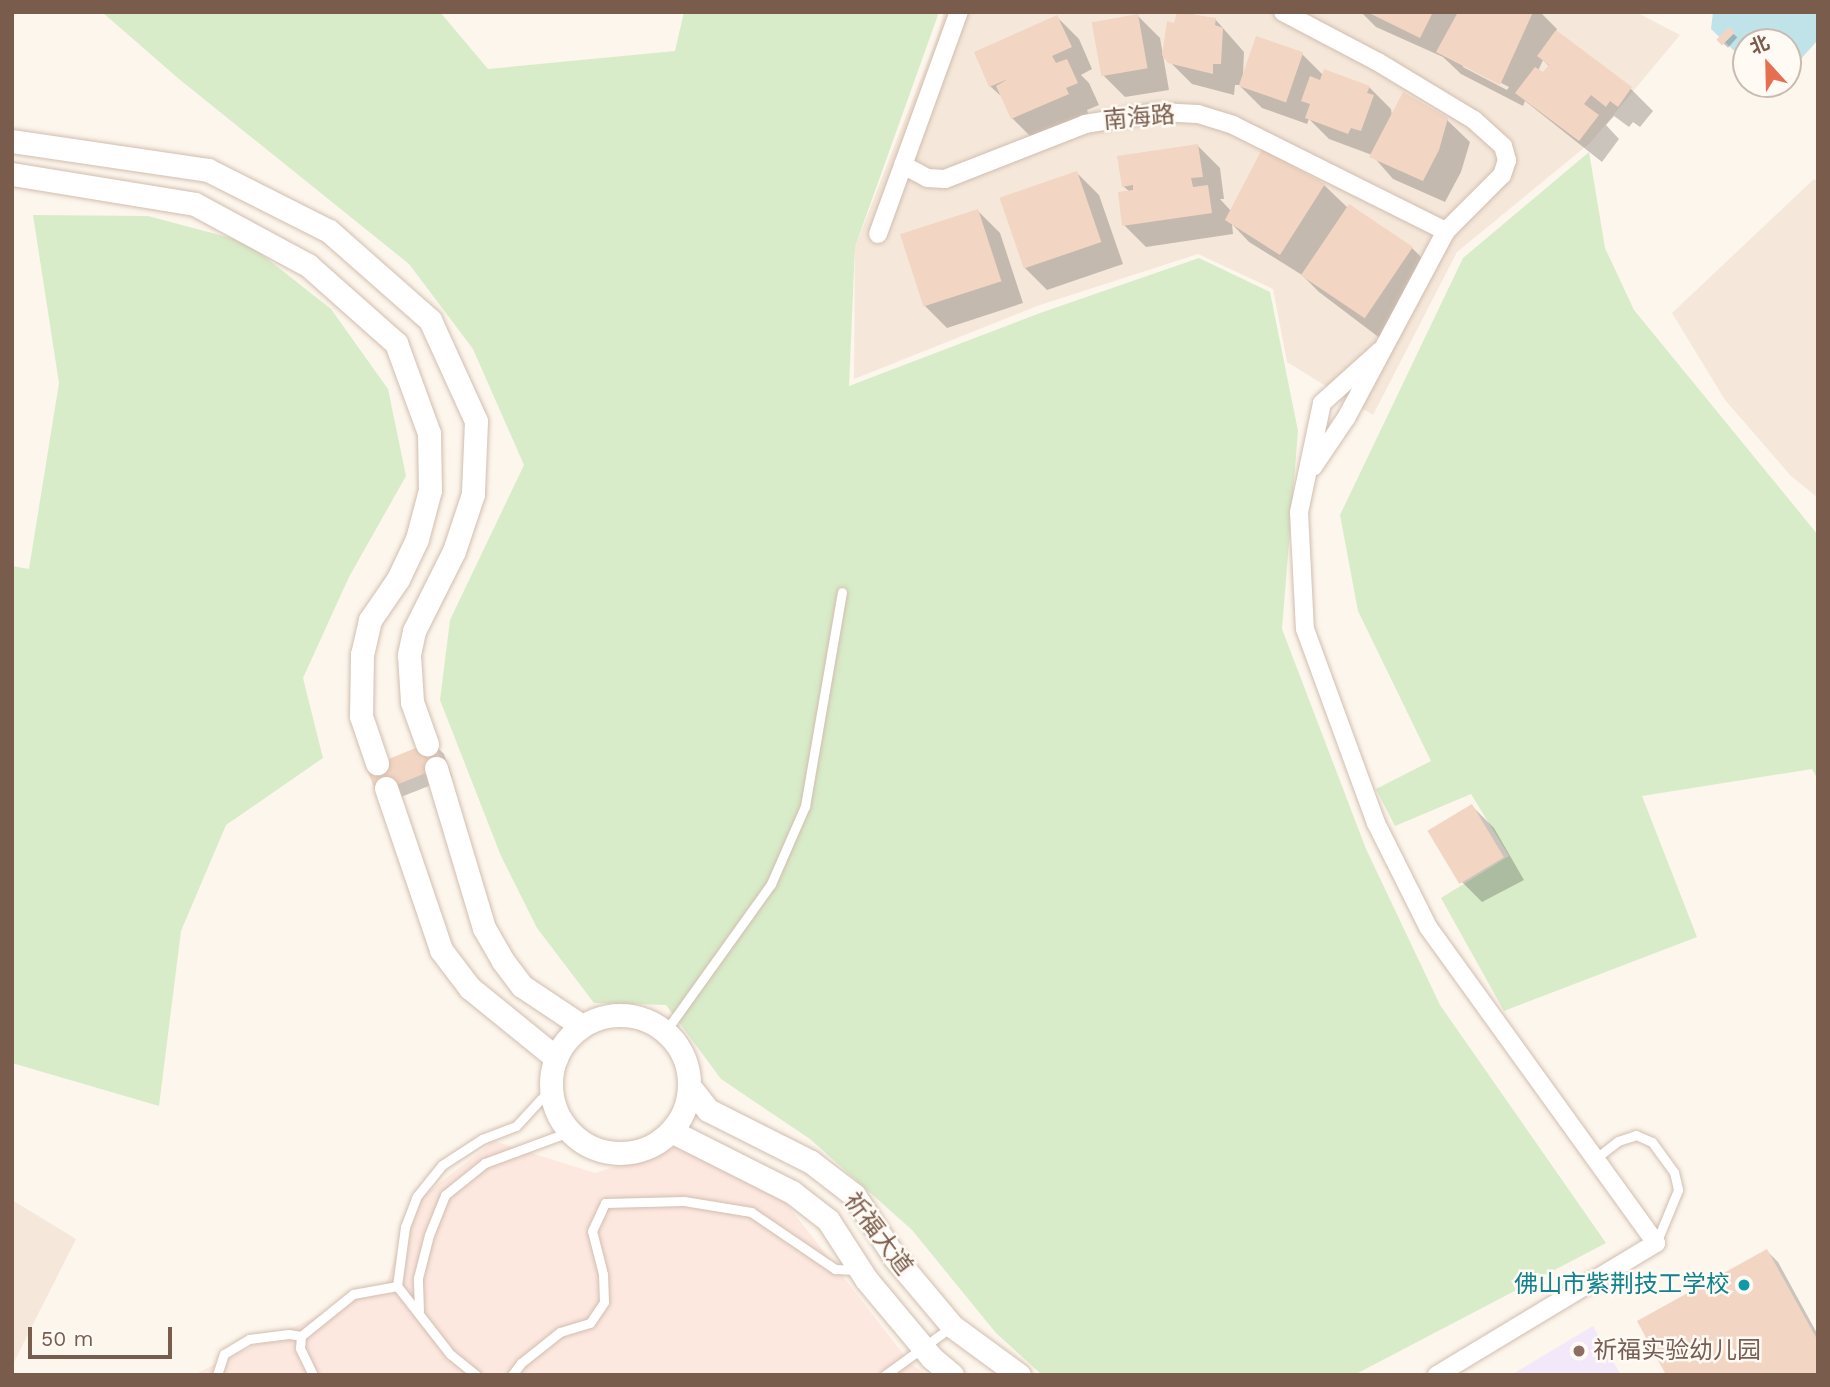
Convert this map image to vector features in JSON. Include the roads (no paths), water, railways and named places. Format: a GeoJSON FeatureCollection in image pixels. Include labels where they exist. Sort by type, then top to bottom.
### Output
{"type":"FeatureCollection","features":[{"type":"Feature","properties":{"kind":"street"},"geometry":{"type":"LineString","coordinates":[[878,234],[958,12]]}},
{"type":"Feature","properties":{"kind":"street"},"geometry":{"type":"LineString","coordinates":[[1283,12],[1378,62],[1474,120],[1503,146],[1507,160],[1502,175],[1446,231],[1346,418],[1309,473]]}},
{"type":"Feature","properties":{"kind":"street","name":"南海路"},"geometry":{"type":"LineString","coordinates":[[903,165],[927,178],[945,179],[1085,124],[1159,112],[1198,114],[1233,125],[1446,231]]}},
{"type":"Feature","properties":{"kind":"street"},"geometry":{"type":"LineString","coordinates":[[12,141],[208,170],[329,231],[430,320],[476,421],[473,494],[454,551],[414,631],[409,655],[412,702],[426,744]]}},
{"type":"Feature","properties":{"kind":"street"},"geometry":{"type":"LineString","coordinates":[[12,174],[195,204],[308,265],[396,343],[429,433],[430,490],[417,539],[398,579],[370,621],[362,654],[360,716],[377,763]]}},
{"type":"Feature","properties":{"kind":"street"},"geometry":{"type":"LineString","coordinates":[[1380,351],[1322,404],[1299,512],[1305,629],[1376,823],[1428,927],[1656,1243],[1437,1375]]}},
{"type":"Feature","properties":{"kind":"street"},"geometry":{"type":"LineString","coordinates":[[436,768],[484,928],[490,939],[522,986],[582,1026]]}},
{"type":"Feature","properties":{"kind":"street"},"geometry":{"type":"LineString","coordinates":[[386,788],[441,950],[470,988],[556,1058]]}},
{"type":"Feature","properties":{"kind":"street"},"geometry":{"type":"LineString","coordinates":[[604,1016],[636,1016],[665,1032],[676,1042],[687,1063],[690,1087],[685,1111],[671,1131],[660,1141],[638,1152],[613,1154],[590,1147],[569,1132],[556,1112],[550,1089],[556,1058],[564,1043],[582,1026],[604,1016]]}},
{"type":"Feature","properties":{"kind":"street","name":"祈福大道"},"geometry":{"type":"LineString","coordinates":[[690,1087],[708,1110],[811,1162],[854,1195],[895,1258],[952,1326],[1019,1375]]}},
{"type":"Feature","properties":{"kind":"street","name":"祈福大道"},"geometry":{"type":"LineString","coordinates":[[671,1131],[792,1192],[828,1220],[861,1270],[923,1347],[952,1375]]}},
{"type":"Feature","properties":{"kind":"lane"},"geometry":{"type":"LineString","coordinates":[[665,1032],[771,884],[805,806],[842,592]]}},
{"type":"Feature","properties":{"kind":"lane"},"geometry":{"type":"LineString","coordinates":[[476,1375],[450,1354],[397,1286],[404,1227],[417,1196],[442,1165],[482,1139],[516,1125],[550,1089]]}},
{"type":"Feature","properties":{"kind":"lane"},"geometry":{"type":"LineString","coordinates":[[418,1311],[418,1278],[429,1236],[445,1195],[485,1163],[569,1132]]}},
{"type":"Feature","properties":{"kind":"lane"},"geometry":{"type":"LineString","coordinates":[[1595,1159],[1618,1141],[1636,1135],[1652,1142],[1674,1172],[1678,1190],[1656,1243]]}},
{"type":"Feature","properties":{"kind":"lane"},"geometry":{"type":"LineString","coordinates":[[512,1375],[521,1363],[560,1332],[590,1323],[604,1302],[603,1274],[592,1231],[605,1203],[684,1201],[751,1212],[835,1269],[861,1270]]}},
{"type":"Feature","properties":{"kind":"lane"},"geometry":{"type":"LineString","coordinates":[[313,1375],[300,1348],[302,1336],[353,1294],[397,1286]]}},
{"type":"Feature","properties":{"kind":"lane"},"geometry":{"type":"LineString","coordinates":[[884,1375],[952,1326]]}},
{"type":"Feature","properties":{"kind":"lane"},"geometry":{"type":"LineString","coordinates":[[217,1375],[224,1354],[249,1339],[289,1334],[302,1336]]}},
{"type":"Feature","properties":{"kind":"water"},"geometry":{"type":"Polygon","coordinates":[[[1713,12],[1818,12],[1818,40],[1802,58],[1802,28],[1732,28],[1732,49],[1711,29],[1713,12]]]}},
{"type":"Feature","properties":{"kind":"place","name":"佛山市紫荆技工学校"},"geometry":{"type":"Point","coordinates":[1744,1285]}},
{"type":"Feature","properties":{"kind":"place","name":"祈福实验幼儿园"},"geometry":{"type":"Point","coordinates":[1579,1351]}}]}
